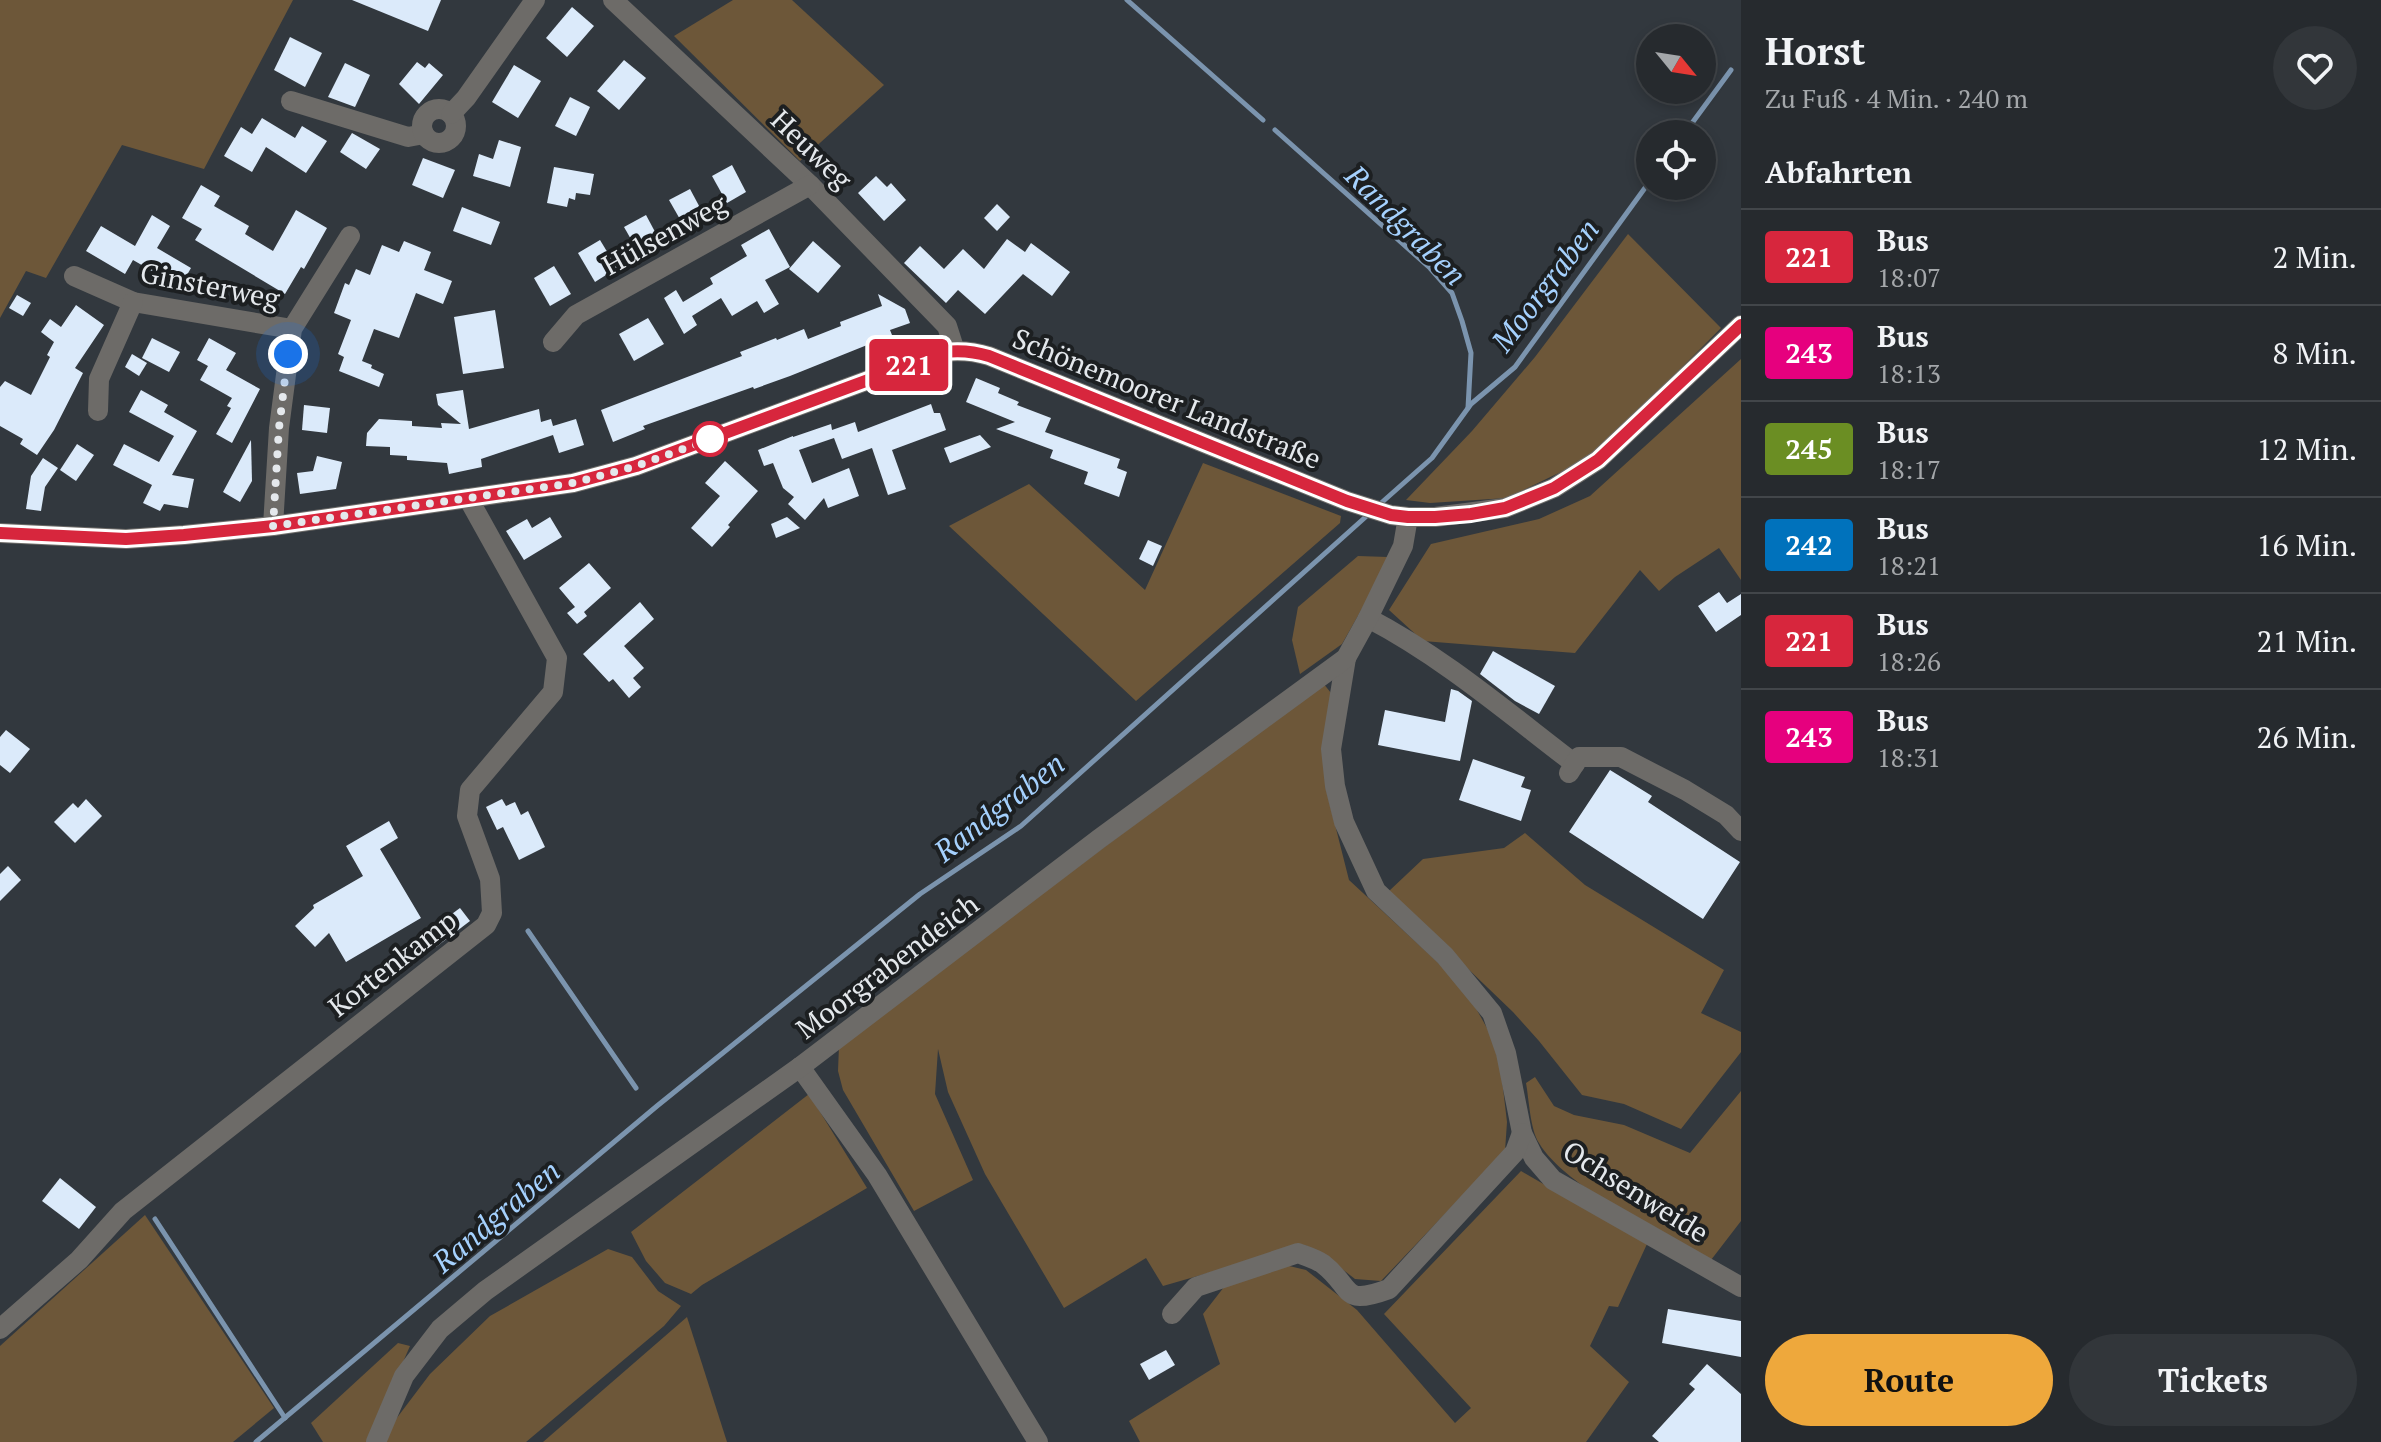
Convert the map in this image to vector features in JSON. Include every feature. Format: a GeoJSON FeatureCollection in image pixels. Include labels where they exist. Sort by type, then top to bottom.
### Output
{"type":"FeatureCollection","features":[{"type":"Feature","properties":{"kind":"street"},"geometry":{"type":"LineString","coordinates":[[291,101],[408,137],[424,134],[436,143],[447,141],[456,125],[451,114],[466,98],[535,0]]}},
{"type":"Feature","properties":{"kind":"street","name":"Heuweg"},"geometry":{"type":"LineString","coordinates":[[613,0],[810,185],[947,326],[955,351]]}},
{"type":"Feature","properties":{"kind":"street","name":"Hülsenweg"},"geometry":{"type":"LineString","coordinates":[[553,342],[576,315],[810,185]]}},
{"type":"Feature","properties":{"kind":"street","name":"Ginsterweg"},"geometry":{"type":"LineString","coordinates":[[273,526],[279,428],[292,329],[350,236]]}},
{"type":"Feature","properties":{"kind":"street","name":"Ginsterweg"},"geometry":{"type":"LineString","coordinates":[[74,276],[133,302],[292,329]]}},
{"type":"Feature","properties":{"kind":"street"},"geometry":{"type":"LineString","coordinates":[[98,411],[99,379],[133,302]]}},
{"type":"Feature","properties":{"kind":"street","name":"Schönemoorer Landstraße"},"geometry":{"type":"LineString","coordinates":[[0,533],[126,539],[184,535],[273,526],[573,483],[636,466],[944,352],[955,351],[989,356],[1347,501],[1399,516],[1471,514],[1505,508],[1554,488],[1598,460],[1741,325]]}},
{"type":"Feature","properties":{"kind":"street","name":"Kortenkamp"},"geometry":{"type":"LineString","coordinates":[[0,1329],[79,1260],[123,1211],[486,925],[492,913],[490,879],[467,816],[470,790],[553,692],[557,658],[468,498]]}},
{"type":"Feature","properties":{"kind":"street","name":"Moorgrabendeich"},"geometry":{"type":"LineString","coordinates":[[376,1442],[404,1376],[440,1329],[485,1291],[800,1067],[1099,839],[1346,658],[1403,546],[1399,516]]}},
{"type":"Feature","properties":{"kind":"street"},"geometry":{"type":"LineString","coordinates":[[1368,618],[1398,633],[1468,682],[1572,769],[1579,757],[1621,757],[1726,815],[1741,831]]}},
{"type":"Feature","properties":{"kind":"street","name":"Ochsenweide"},"geometry":{"type":"LineString","coordinates":[[1346,658],[1331,749],[1335,786],[1344,822],[1376,891],[1445,956],[1492,1013],[1506,1053],[1522,1133],[1534,1158],[1553,1180],[1741,1287]]}},
{"type":"Feature","properties":{"kind":"street"},"geometry":{"type":"LineString","coordinates":[[800,1067],[877,1175],[1038,1442]]}},
{"type":"Feature","properties":{"kind":"street"},"geometry":{"type":"LineString","coordinates":[[1172,1314],[1196,1287],[1298,1253],[1322,1264],[1350,1293],[1364,1298],[1389,1289],[1515,1152],[1522,1133]]}},
{"type":"Feature","properties":{"kind":"shaded area"},"geometry":{"type":"Polygon","coordinates":[[[0,0],[293,0],[204,169],[122,145],[46,278],[26,271],[0,318],[0,0]]]}},
{"type":"Feature","properties":{"kind":"shaded area"},"geometry":{"type":"Polygon","coordinates":[[[733,0],[792,0],[884,85],[800,161],[674,36],[733,0]]]}},
{"type":"Feature","properties":{"kind":"shaded area"},"geometry":{"type":"Polygon","coordinates":[[[1628,234],[1721,328],[1594,456],[1507,498],[1430,503],[1406,500],[1472,431],[1535,357],[1628,234]]]}},
{"type":"Feature","properties":{"kind":"shaded area"},"geometry":{"type":"Polygon","coordinates":[[[1741,359],[1741,580],[1719,548],[1659,591],[1640,570],[1575,653],[1423,641],[1389,610],[1431,544],[1539,519],[1590,496],[1741,359]]]}},
{"type":"Feature","properties":{"kind":"shaded area"},"geometry":{"type":"Polygon","coordinates":[[[1203,463],[1341,516],[1340,523],[1136,701],[949,526],[1029,484],[1145,590],[1203,463]]]}},
{"type":"Feature","properties":{"kind":"shaded area"},"geometry":{"type":"Polygon","coordinates":[[[1358,556],[1388,557],[1342,644],[1300,674],[1292,640],[1298,607],[1358,556]]]}},
{"type":"Feature","properties":{"kind":"shaded area"},"geometry":{"type":"Polygon","coordinates":[[[1323,683],[1331,693],[1325,785],[1349,880],[1446,970],[1473,1003],[1492,1037],[1501,1071],[1507,1122],[1505,1151],[1381,1281],[1355,1279],[1324,1255],[1305,1245],[1163,1286],[1146,1258],[1064,1308],[985,1174],[948,1092],[938,1049],[935,1094],[973,1180],[914,1211],[843,1090],[838,1071],[839,1046],[1323,683]]]}},
{"type":"Feature","properties":{"kind":"shaded area"},"geometry":{"type":"Polygon","coordinates":[[[1525,833],[1585,885],[1724,970],[1701,1013],[1741,1032],[1741,1052],[1681,1129],[1624,1104],[1582,1095],[1513,1012],[1388,892],[1423,859],[1504,848],[1525,833]]]}},
{"type":"Feature","properties":{"kind":"shaded area"},"geometry":{"type":"Polygon","coordinates":[[[1535,1077],[1554,1106],[1574,1115],[1624,1125],[1690,1153],[1741,1091],[1741,1221],[1711,1260],[1617,1208],[1552,1160],[1539,1143],[1532,1122],[1526,1083],[1535,1077]]]}},
{"type":"Feature","properties":{"kind":"shaded area"},"geometry":{"type":"Polygon","coordinates":[[[809,1094],[867,1188],[691,1294],[665,1283],[646,1261],[631,1232],[809,1094]]]}},
{"type":"Feature","properties":{"kind":"shaded area"},"geometry":{"type":"Polygon","coordinates":[[[1521,1171],[1647,1244],[1618,1307],[1609,1306],[1590,1346],[1629,1382],[1586,1442],[1140,1442],[1129,1421],[1220,1364],[1203,1314],[1224,1287],[1285,1265],[1306,1270],[1357,1310],[1455,1423],[1471,1408],[1384,1314],[1521,1171]]]}},
{"type":"Feature","properties":{"kind":"shaded area"},"geometry":{"type":"Polygon","coordinates":[[[145,1215],[274,1408],[233,1442],[0,1442],[0,1346],[145,1215]]]}},
{"type":"Feature","properties":{"kind":"shaded area"},"geometry":{"type":"Polygon","coordinates":[[[608,1249],[632,1257],[658,1291],[681,1306],[664,1326],[526,1442],[386,1442],[390,1427],[430,1374],[490,1316],[608,1249]]]}},
{"type":"Feature","properties":{"kind":"shaded area"},"geometry":{"type":"Polygon","coordinates":[[[687,1317],[727,1442],[543,1442],[687,1317]]]}},
{"type":"Feature","properties":{"kind":"shaded area"},"geometry":{"type":"Polygon","coordinates":[[[398,1343],[410,1346],[368,1442],[323,1442],[311,1423],[398,1343]]]}},
{"type":"Feature","properties":{"kind":"building"},"geometry":{"type":"Polygon","coordinates":[[[352,0],[441,0],[428,31],[352,0]]]}},
{"type":"Feature","properties":{"kind":"building"},"geometry":{"type":"Polygon","coordinates":[[[572,7],[594,26],[567,57],[546,38],[572,7]]]}},
{"type":"Feature","properties":{"kind":"building"},"geometry":{"type":"Polygon","coordinates":[[[290,37],[322,53],[305,87],[274,70],[290,37]]]}},
{"type":"Feature","properties":{"kind":"building"},"geometry":{"type":"Polygon","coordinates":[[[624,60],[646,78],[619,110],[597,91],[624,60]]]}},
{"type":"Feature","properties":{"kind":"building"},"geometry":{"type":"Polygon","coordinates":[[[417,62],[425,68],[429,63],[443,75],[419,104],[399,84],[417,62]]]}},
{"type":"Feature","properties":{"kind":"building"},"geometry":{"type":"Polygon","coordinates":[[[345,63],[370,75],[355,107],[328,97],[345,63]]]}},
{"type":"Feature","properties":{"kind":"building"},"geometry":{"type":"Polygon","coordinates":[[[514,65],[541,81],[518,118],[492,102],[514,65]]]}},
{"type":"Feature","properties":{"kind":"building"},"geometry":{"type":"Polygon","coordinates":[[[570,97],[590,107],[576,136],[555,126],[570,97]]]}},
{"type":"Feature","properties":{"kind":"building"},"geometry":{"type":"Polygon","coordinates":[[[262,118],[295,138],[302,126],[327,141],[306,173],[266,147],[252,172],[224,156],[241,127],[252,134],[262,118]]]}},
{"type":"Feature","properties":{"kind":"building"},"geometry":{"type":"Polygon","coordinates":[[[352,133],[380,149],[366,169],[340,152],[352,133]]]}},
{"type":"Feature","properties":{"kind":"building"},"geometry":{"type":"Polygon","coordinates":[[[499,140],[521,147],[510,187],[473,176],[479,154],[493,159],[499,140]]]}},
{"type":"Feature","properties":{"kind":"building"},"geometry":{"type":"Polygon","coordinates":[[[423,158],[455,170],[443,198],[412,185],[423,158]]]}},
{"type":"Feature","properties":{"kind":"building"},"geometry":{"type":"Polygon","coordinates":[[[732,165],[746,192],[727,203],[712,176],[732,165]]]}},
{"type":"Feature","properties":{"kind":"building"},"geometry":{"type":"Polygon","coordinates":[[[554,167],[594,174],[590,195],[576,193],[575,200],[569,198],[567,207],[547,203],[554,167]]]}},
{"type":"Feature","properties":{"kind":"building"},"geometry":{"type":"Polygon","coordinates":[[[876,176],[887,187],[891,183],[906,200],[884,221],[858,193],[876,176]]]}},
{"type":"Feature","properties":{"kind":"building"},"geometry":{"type":"Polygon","coordinates":[[[201,185],[220,196],[214,206],[249,226],[245,234],[273,251],[296,210],[327,228],[304,269],[301,267],[285,294],[195,240],[202,229],[182,218],[201,185]]]}},
{"type":"Feature","properties":{"kind":"building"},"geometry":{"type":"Polygon","coordinates":[[[690,189],[705,217],[685,228],[669,200],[690,189]]]}},
{"type":"Feature","properties":{"kind":"building"},"geometry":{"type":"Polygon","coordinates":[[[997,204],[1010,217],[997,231],[984,218],[997,204]]]}},
{"type":"Feature","properties":{"kind":"building"},"geometry":{"type":"Polygon","coordinates":[[[462,207],[500,222],[491,245],[453,231],[462,207]]]}},
{"type":"Feature","properties":{"kind":"building"},"geometry":{"type":"Polygon","coordinates":[[[152,215],[170,226],[157,248],[191,268],[180,287],[133,260],[125,274],[86,251],[101,226],[135,246],[152,215]]]}},
{"type":"Feature","properties":{"kind":"building"},"geometry":{"type":"Polygon","coordinates":[[[646,215],[661,243],[640,255],[624,227],[646,215]]]}},
{"type":"Feature","properties":{"kind":"building"},"geometry":{"type":"Polygon","coordinates":[[[769,229],[790,267],[765,280],[779,304],[764,313],[757,301],[732,316],[721,298],[692,316],[697,325],[684,334],[664,298],[676,290],[683,302],[713,284],[710,278],[747,256],[741,245],[769,229]]]}},
{"type":"Feature","properties":{"kind":"building"},"geometry":{"type":"Polygon","coordinates":[[[1007,239],[1025,252],[1031,243],[1070,272],[1052,296],[1023,274],[985,314],[958,290],[946,303],[904,263],[920,246],[944,269],[963,249],[984,269],[1007,239]]]}},
{"type":"Feature","properties":{"kind":"building"},"geometry":{"type":"Polygon","coordinates":[[[600,240],[617,268],[595,282],[578,253],[600,240]]]}},
{"type":"Feature","properties":{"kind":"building"},"geometry":{"type":"Polygon","coordinates":[[[404,241],[431,252],[424,270],[452,281],[443,304],[416,293],[399,338],[374,329],[362,361],[384,374],[379,387],[339,371],[344,357],[338,354],[351,320],[334,313],[345,283],[349,285],[356,269],[370,275],[382,245],[399,252],[404,241]]]}},
{"type":"Feature","properties":{"kind":"building"},"geometry":{"type":"Polygon","coordinates":[[[813,241],[841,266],[818,293],[789,269],[813,241]]]}},
{"type":"Feature","properties":{"kind":"building"},"geometry":{"type":"Polygon","coordinates":[[[554,266],[571,294],[550,306],[534,278],[554,266]]]}},
{"type":"Feature","properties":{"kind":"building"},"geometry":{"type":"Polygon","coordinates":[[[878,294],[905,309],[910,323],[890,330],[892,335],[790,376],[643,426],[645,429],[613,442],[601,410],[742,356],[740,352],[776,338],[804,329],[808,339],[841,326],[840,322],[882,306],[878,294]]]}},
{"type":"Feature","properties":{"kind":"building"},"geometry":{"type":"Polygon","coordinates":[[[17,295],[31,303],[23,316],[9,308],[17,295]]]}},
{"type":"Feature","properties":{"kind":"building"},"geometry":{"type":"Polygon","coordinates":[[[76,305],[104,325],[75,368],[83,373],[54,430],[37,455],[20,444],[23,439],[0,426],[0,387],[5,381],[31,395],[54,342],[41,332],[50,319],[61,327],[76,305]]]}},
{"type":"Feature","properties":{"kind":"building"},"geometry":{"type":"Polygon","coordinates":[[[495,310],[504,368],[463,374],[454,317],[495,310]]]}},
{"type":"Feature","properties":{"kind":"building"},"geometry":{"type":"Polygon","coordinates":[[[648,318],[664,344],[634,361],[619,334],[648,318]]]}},
{"type":"Feature","properties":{"kind":"building"},"geometry":{"type":"Polygon","coordinates":[[[152,338],[180,352],[169,372],[142,358],[152,338]]]}},
{"type":"Feature","properties":{"kind":"building"},"geometry":{"type":"Polygon","coordinates":[[[209,338],[236,353],[226,370],[260,389],[232,443],[216,434],[231,408],[227,406],[232,398],[200,380],[208,366],[197,360],[209,338]]]}},
{"type":"Feature","properties":{"kind":"building"},"geometry":{"type":"Polygon","coordinates":[[[132,354],[147,363],[139,376],[125,367],[132,354]]]}},
{"type":"Feature","properties":{"kind":"building"},"geometry":{"type":"Polygon","coordinates":[[[976,378],[1000,388],[998,393],[1019,402],[1017,405],[1051,418],[1045,432],[1120,459],[1117,468],[1127,472],[1119,497],[1084,484],[1088,472],[1050,458],[1053,450],[996,429],[1015,422],[966,402],[976,378]]]}},
{"type":"Feature","properties":{"kind":"building"},"geometry":{"type":"Polygon","coordinates":[[[141,390],[168,405],[164,412],[197,431],[172,475],[194,479],[188,508],[164,504],[160,511],[143,503],[152,485],[113,465],[124,444],[159,462],[174,436],[129,412],[141,390]]]}},
{"type":"Feature","properties":{"kind":"building"},"geometry":{"type":"Polygon","coordinates":[[[463,390],[469,429],[539,409],[541,422],[551,419],[553,426],[576,419],[584,445],[559,453],[553,435],[481,459],[482,467],[449,474],[447,463],[407,460],[407,456],[390,455],[390,447],[366,446],[367,433],[379,419],[412,421],[412,426],[442,428],[441,423],[461,424],[438,405],[436,394],[463,390]]]}},
{"type":"Feature","properties":{"kind":"building"},"geometry":{"type":"Polygon","coordinates":[[[931,404],[934,413],[940,413],[946,430],[892,450],[906,489],[888,495],[872,448],[842,459],[834,438],[799,450],[812,483],[849,468],[859,496],[828,508],[824,498],[805,520],[788,504],[794,497],[783,488],[773,463],[764,466],[758,450],[831,424],[832,430],[855,422],[858,432],[931,404]]]}},
{"type":"Feature","properties":{"kind":"building"},"geometry":{"type":"Polygon","coordinates":[[[304,405],[330,408],[327,433],[302,430],[304,405]]]}},
{"type":"Feature","properties":{"kind":"building"},"geometry":{"type":"Polygon","coordinates":[[[980,435],[991,447],[950,463],[944,448],[980,435]]]}},
{"type":"Feature","properties":{"kind":"building"},"geometry":{"type":"Polygon","coordinates":[[[251,440],[252,481],[240,502],[223,492],[251,440]]]}},
{"type":"Feature","properties":{"kind":"building"},"geometry":{"type":"Polygon","coordinates":[[[77,444],[94,455],[76,481],[60,470],[77,444]]]}},
{"type":"Feature","properties":{"kind":"building"},"geometry":{"type":"Polygon","coordinates":[[[317,456],[342,462],[336,489],[300,494],[297,473],[313,471],[317,456]]]}},
{"type":"Feature","properties":{"kind":"building"},"geometry":{"type":"Polygon","coordinates":[[[43,458],[58,468],[45,487],[41,511],[26,509],[31,476],[43,458]]]}},
{"type":"Feature","properties":{"kind":"building"},"geometry":{"type":"Polygon","coordinates":[[[725,461],[758,491],[712,547],[691,528],[720,496],[705,483],[725,461]]]}},
{"type":"Feature","properties":{"kind":"building"},"geometry":{"type":"Polygon","coordinates":[[[550,517],[562,537],[524,560],[506,531],[527,519],[532,528],[550,517]]]}},
{"type":"Feature","properties":{"kind":"building"},"geometry":{"type":"Polygon","coordinates":[[[787,517],[800,528],[776,538],[771,524],[787,517]]]}},
{"type":"Feature","properties":{"kind":"building"},"geometry":{"type":"Polygon","coordinates":[[[1148,540],[1162,546],[1153,566],[1139,559],[1148,540]]]}},
{"type":"Feature","properties":{"kind":"building"},"geometry":{"type":"Polygon","coordinates":[[[589,563],[611,588],[584,612],[587,616],[577,624],[567,613],[575,607],[559,588],[589,563]]]}},
{"type":"Feature","properties":{"kind":"building"},"geometry":{"type":"Polygon","coordinates":[[[1719,592],[1727,603],[1741,594],[1741,615],[1716,632],[1698,606],[1719,592]]]}},
{"type":"Feature","properties":{"kind":"building"},"geometry":{"type":"Polygon","coordinates":[[[640,602],[654,619],[624,646],[644,668],[633,678],[641,687],[629,698],[613,679],[609,682],[583,654],[640,602]]]}},
{"type":"Feature","properties":{"kind":"building"},"geometry":{"type":"Polygon","coordinates":[[[1493,651],[1555,686],[1539,714],[1515,701],[1480,674],[1493,651]]]}},
{"type":"Feature","properties":{"kind":"building"},"geometry":{"type":"Polygon","coordinates":[[[1451,689],[1472,701],[1460,761],[1378,745],[1385,710],[1445,722],[1451,689]]]}},
{"type":"Feature","properties":{"kind":"building"},"geometry":{"type":"Polygon","coordinates":[[[6,730],[30,749],[10,773],[0,765],[0,737],[6,730]]]}},
{"type":"Feature","properties":{"kind":"building"},"geometry":{"type":"Polygon","coordinates":[[[1473,759],[1525,777],[1521,787],[1531,790],[1521,821],[1459,800],[1473,759]]]}},
{"type":"Feature","properties":{"kind":"building"},"geometry":{"type":"Polygon","coordinates":[[[1610,770],[1652,796],[1648,802],[1740,862],[1703,919],[1569,832],[1610,770]]]}},
{"type":"Feature","properties":{"kind":"building"},"geometry":{"type":"Polygon","coordinates":[[[86,799],[102,816],[75,843],[54,822],[73,803],[78,808],[86,799]]]}},
{"type":"Feature","properties":{"kind":"building"},"geometry":{"type":"Polygon","coordinates":[[[502,799],[506,806],[515,802],[521,815],[528,811],[545,847],[519,860],[503,827],[497,830],[486,807],[502,799]]]}},
{"type":"Feature","properties":{"kind":"building"},"geometry":{"type":"Polygon","coordinates":[[[389,821],[398,838],[380,849],[421,918],[346,962],[329,933],[315,947],[295,926],[314,908],[313,905],[363,876],[346,846],[389,821]]]}},
{"type":"Feature","properties":{"kind":"building"},"geometry":{"type":"Polygon","coordinates":[[[8,866],[21,880],[0,901],[0,874],[8,866]]]}},
{"type":"Feature","properties":{"kind":"building"},"geometry":{"type":"Polygon","coordinates":[[[460,908],[470,921],[436,947],[426,933],[460,908]]]}},
{"type":"Feature","properties":{"kind":"building"},"geometry":{"type":"Polygon","coordinates":[[[60,1178],[96,1207],[79,1229],[42,1201],[60,1178]]]}},
{"type":"Feature","properties":{"kind":"building"},"geometry":{"type":"Polygon","coordinates":[[[1668,1309],[1741,1321],[1741,1357],[1662,1343],[1668,1309]]]}},
{"type":"Feature","properties":{"kind":"building"},"geometry":{"type":"Polygon","coordinates":[[[1166,1350],[1175,1365],[1149,1380],[1140,1364],[1166,1350]]]}},
{"type":"Feature","properties":{"kind":"building"},"geometry":{"type":"Polygon","coordinates":[[[1707,1364],[1741,1394],[1741,1442],[1659,1442],[1652,1436],[1695,1389],[1689,1384],[1707,1364]]]}},
{"type":"Feature","properties":{"kind":"waterway","name":"Randgraben"},"geometry":{"type":"LineString","coordinates":[[1127,0],[1263,120]]}},
{"type":"Feature","properties":{"kind":"waterway","name":"Moorgraben"},"geometry":{"type":"LineString","coordinates":[[1694,120],[1731,70]]}},
{"type":"Feature","properties":{"kind":"waterway","name":"Randgraben"},"geometry":{"type":"LineString","coordinates":[[1275,130],[1430,268],[1452,293],[1471,353],[1468,408]]}},
{"type":"Feature","properties":{"kind":"waterway","name":"Moorgraben"},"geometry":{"type":"LineString","coordinates":[[1380,504],[1432,458],[1471,404],[1515,367],[1636,200]]}},
{"type":"Feature","properties":{"kind":"waterway","name":"Randgraben"},"geometry":{"type":"LineString","coordinates":[[256,1442],[657,1106],[920,894],[1021,826],[1370,513]]}},
{"type":"Feature","properties":{"kind":"waterway"},"geometry":{"type":"LineString","coordinates":[[528,931],[636,1088]]}},
{"type":"Feature","properties":{"kind":"waterway"},"geometry":{"type":"LineString","coordinates":[[155,1219],[285,1418]]}},
{"type":"Feature","properties":{"kind":"bus line","name":"221"},"geometry":{"type":"LineString","coordinates":[[0,533],[126,539],[184,535],[273,526],[573,483],[636,466],[944,352],[955,351],[989,356],[1347,501],[1391,515],[1435,517],[1471,514],[1505,508],[1554,488],[1598,460],[1741,325]]}},
{"type":"Feature","properties":{"kind":"route"},"geometry":{"type":"LineString","coordinates":[[288,354],[279,428],[273,526],[573,483],[636,466],[714,438],[710,439]]}}]}
